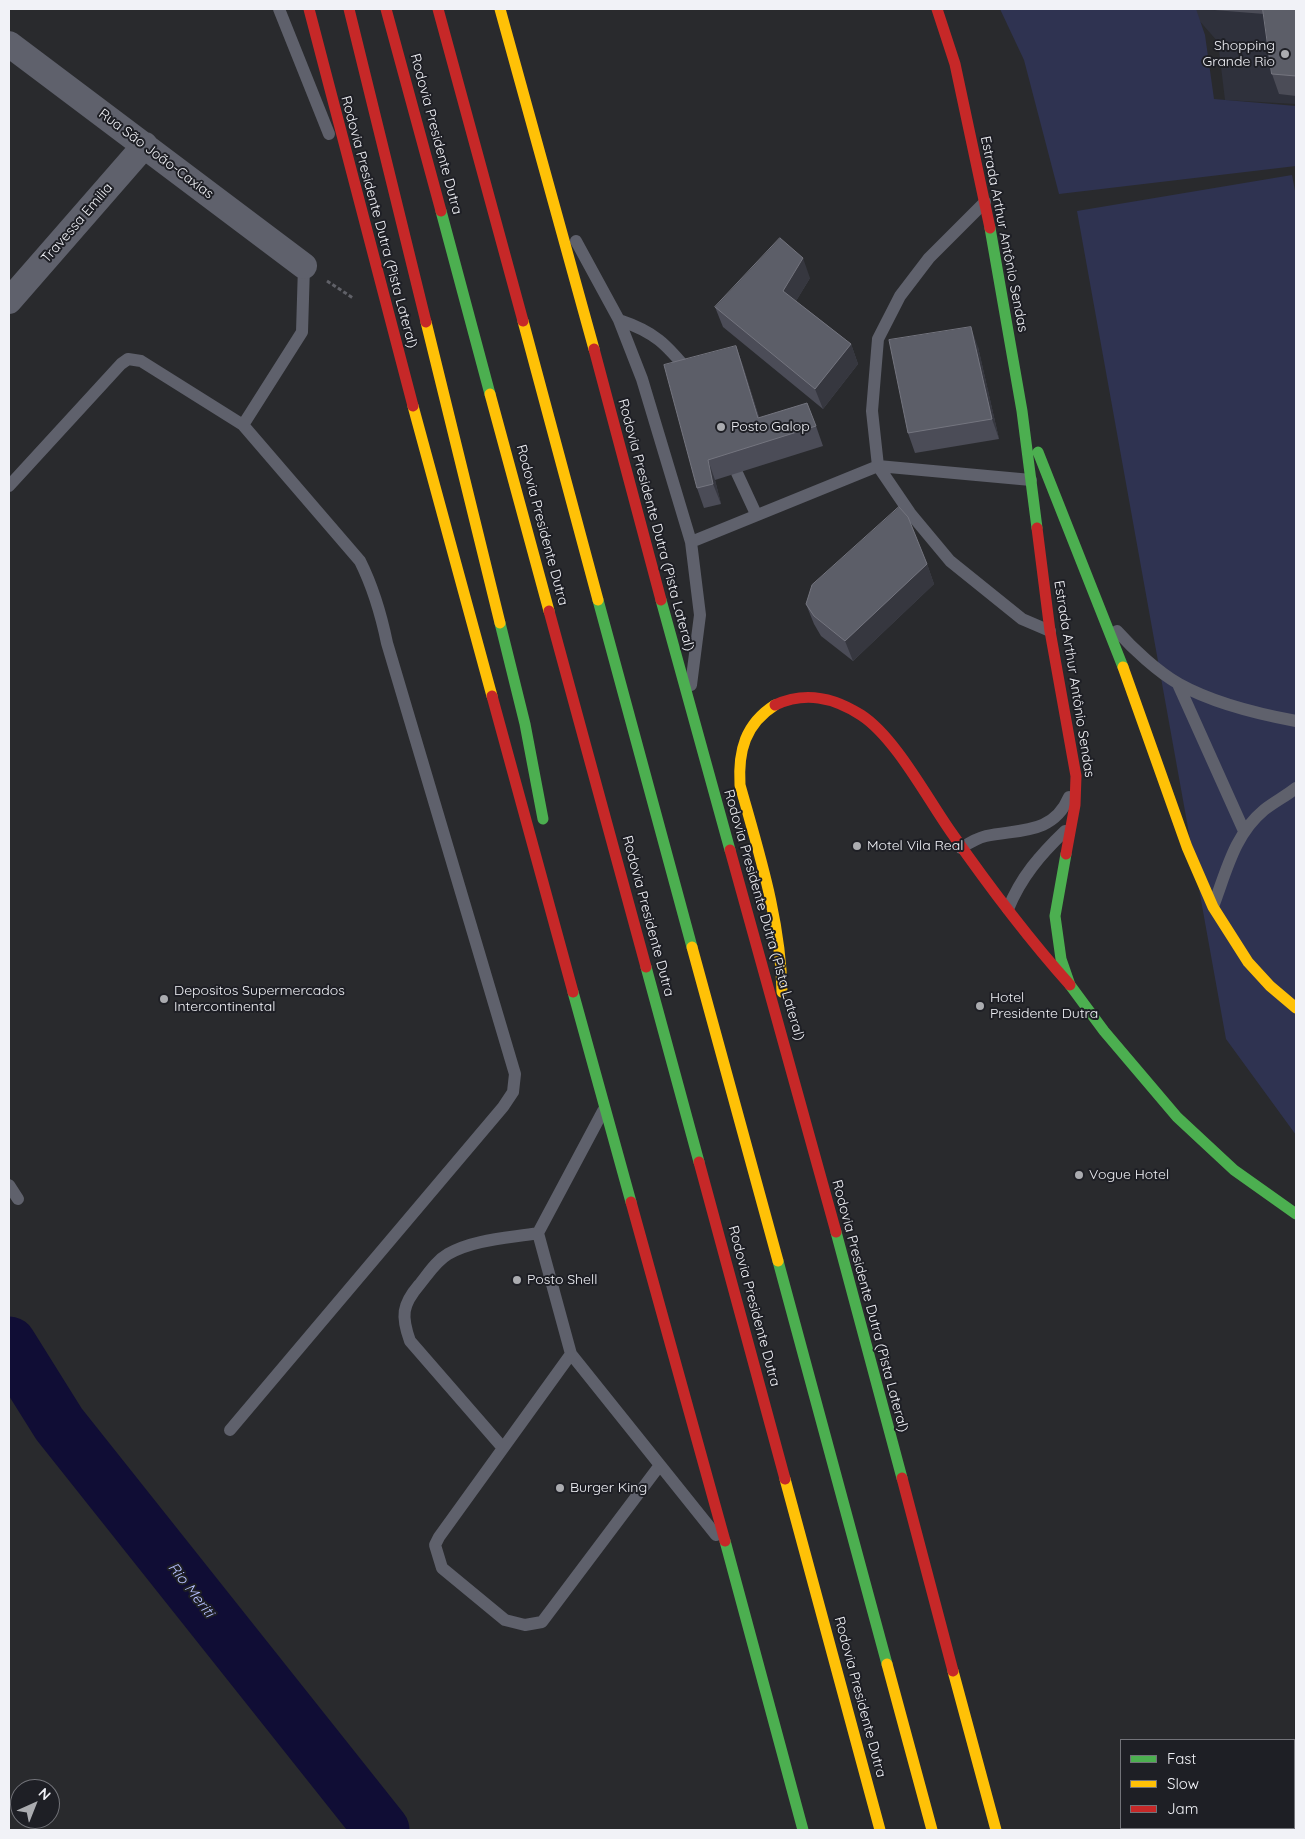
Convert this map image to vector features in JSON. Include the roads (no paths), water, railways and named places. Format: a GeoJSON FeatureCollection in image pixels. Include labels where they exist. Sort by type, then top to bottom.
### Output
{"type":"FeatureCollection","features":[{"type":"Feature","properties":{"kind":"main road","name":"Rodovia Presidente Dutra (Pista Lateral)"},"geometry":{"type":"LineString","coordinates":[[309,9],[392,332],[728,1550],[803,1830]]}},
{"type":"Feature","properties":{"kind":"main road"},"geometry":{"type":"LineString","coordinates":[[349,9],[526,724],[544,829]]}},
{"type":"Feature","properties":{"kind":"main road","name":"Rodovia Presidente Dutra"},"geometry":{"type":"LineString","coordinates":[[386,9],[880,1830]]}},
{"type":"Feature","properties":{"kind":"main road"},"geometry":{"type":"LineString","coordinates":[[438,9],[932,1830]]}},
{"type":"Feature","properties":{"kind":"main road","name":"Rodovia Presidente Dutra (Pista Lateral)"},"geometry":{"type":"LineString","coordinates":[[500,9],[557,209],[688,704],[781,1029],[996,1830]]}},
{"type":"Feature","properties":{"kind":"main road","name":"Estrada Arthur Antônio Sendas"},"geometry":{"type":"LineString","coordinates":[[938,9],[955,64],[985,202],[1022,411],[1050,631],[1076,776],[1075,805],[1055,916],[1058,944],[1070,985],[1110,1039],[1177,1117],[1234,1170],[1296,1214]]}},
{"type":"Feature","properties":{"kind":"main road","name":"Estrada Arthur Antônio Sendas"},"geometry":{"type":"LineString","coordinates":[[950,9],[955,64]]}},
{"type":"Feature","properties":{"kind":"main road","name":"Estrada Arthur Antônio Sendas"},"geometry":{"type":"LineString","coordinates":[[1022,411],[1103,617],[1184,839],[1213,908],[1235,947],[1249,965],[1278,995],[1296,1008]]}},
{"type":"Feature","properties":{"kind":"main road"},"geometry":{"type":"LineString","coordinates":[[781,1029],[783,976],[774,921],[740,784],[738,766],[740,749],[754,721],[780,701],[807,695],[821,696],[840,702],[864,716],[887,741],[961,848],[1070,985]]}},
{"type":"Feature","properties":{"kind":"main road"},"geometry":{"type":"LineString","coordinates":[[551,867],[574,991]]}},
{"type":"Feature","properties":{"kind":"street","name":"Rua São João-Caxias"},"geometry":{"type":"LineString","coordinates":[[9,44],[304,266]]}},
{"type":"Feature","properties":{"kind":"street","name":"Travessa Emilia"},"geometry":{"type":"LineString","coordinates":[[9,301],[145,145]]}},
{"type":"Feature","properties":{"kind":"lane"},"geometry":{"type":"LineString","coordinates":[[279,9],[359,204]]}},
{"type":"Feature","properties":{"kind":"lane"},"geometry":{"type":"LineString","coordinates":[[985,202],[923,265],[900,296],[878,339],[872,411],[878,466],[910,513],[950,561],[1022,619],[1050,631]]}},
{"type":"Feature","properties":{"kind":"lane"},"geometry":{"type":"LineString","coordinates":[[557,209],[619,320],[642,380],[691,542],[700,615],[688,704]]}},
{"type":"Feature","properties":{"kind":"lane"},"geometry":{"type":"LineString","coordinates":[[243,425],[302,332],[304,266]]}},
{"type":"Feature","properties":{"kind":"lane"},"geometry":{"type":"LineString","coordinates":[[619,320],[644,328],[668,346],[694,379]]}},
{"type":"Feature","properties":{"kind":"lane"},"geometry":{"type":"LineString","coordinates":[[9,486],[121,364],[128,359],[141,361],[243,425],[360,561],[371,582],[515,1074],[514,1092],[503,1106],[230,1430]]}},
{"type":"Feature","properties":{"kind":"lane"},"geometry":{"type":"LineString","coordinates":[[691,542],[878,466],[1031,480]]}},
{"type":"Feature","properties":{"kind":"lane"},"geometry":{"type":"LineString","coordinates":[[738,473],[756,514]]}},
{"type":"Feature","properties":{"kind":"lane"},"geometry":{"type":"LineString","coordinates":[[1103,617],[1131,646],[1178,684],[1245,710],[1296,721]]}},
{"type":"Feature","properties":{"kind":"lane"},"geometry":{"type":"LineString","coordinates":[[1178,684],[1244,831]]}},
{"type":"Feature","properties":{"kind":"lane"},"geometry":{"type":"LineString","coordinates":[[961,848],[975,839],[1029,831],[1043,825],[1067,803],[1076,776]]}},
{"type":"Feature","properties":{"kind":"lane"},"geometry":{"type":"LineString","coordinates":[[1213,908],[1234,849],[1244,831],[1265,810],[1296,788]]}},
{"type":"Feature","properties":{"kind":"lane"},"geometry":{"type":"LineString","coordinates":[[1008,909],[1025,874],[1043,852],[1071,826]]}},
{"type":"Feature","properties":{"kind":"lane"},"geometry":{"type":"LineString","coordinates":[[606,1106],[538,1233],[571,1354],[728,1550]]}},
{"type":"Feature","properties":{"kind":"lane"},"geometry":{"type":"LineString","coordinates":[[9,1186],[18,1199]]}},
{"type":"Feature","properties":{"kind":"lane"},"geometry":{"type":"LineString","coordinates":[[503,1448],[410,1341],[404,1325],[404,1310],[412,1293],[438,1262],[448,1254],[470,1245],[538,1233]]}},
{"type":"Feature","properties":{"kind":"lane"},"geometry":{"type":"LineString","coordinates":[[571,1354],[439,1537],[435,1546],[442,1568],[505,1620],[525,1625],[542,1622],[660,1465]]}},
{"type":"Feature","properties":{"kind":"waterway","name":"Rio Meriti"},"geometry":{"type":"LineString","coordinates":[[9,1344],[59,1424],[382,1830]]}},
{"type":"Feature","properties":{"kind":"place","name":"Shopping Grande Rio"},"geometry":{"type":"Point","coordinates":[1285,54]}},
{"type":"Feature","properties":{"kind":"place","name":"Posto Galop"},"geometry":{"type":"Point","coordinates":[721,427]}},
{"type":"Feature","properties":{"kind":"place","name":"Motel Vila Real"},"geometry":{"type":"Point","coordinates":[857,846]}},
{"type":"Feature","properties":{"kind":"place","name":"Depositos Supermercados Intercontinental"},"geometry":{"type":"Point","coordinates":[164,999]}},
{"type":"Feature","properties":{"kind":"place","name":"Hotel Presidente Dutra"},"geometry":{"type":"Point","coordinates":[980,1006]}},
{"type":"Feature","properties":{"kind":"place","name":"Vogue Hotel"},"geometry":{"type":"Point","coordinates":[1079,1175]}},
{"type":"Feature","properties":{"kind":"place","name":"Posto Shell"},"geometry":{"type":"Point","coordinates":[517,1280]}},
{"type":"Feature","properties":{"kind":"place","name":"Burger King"},"geometry":{"type":"Point","coordinates":[560,1488]}}]}
